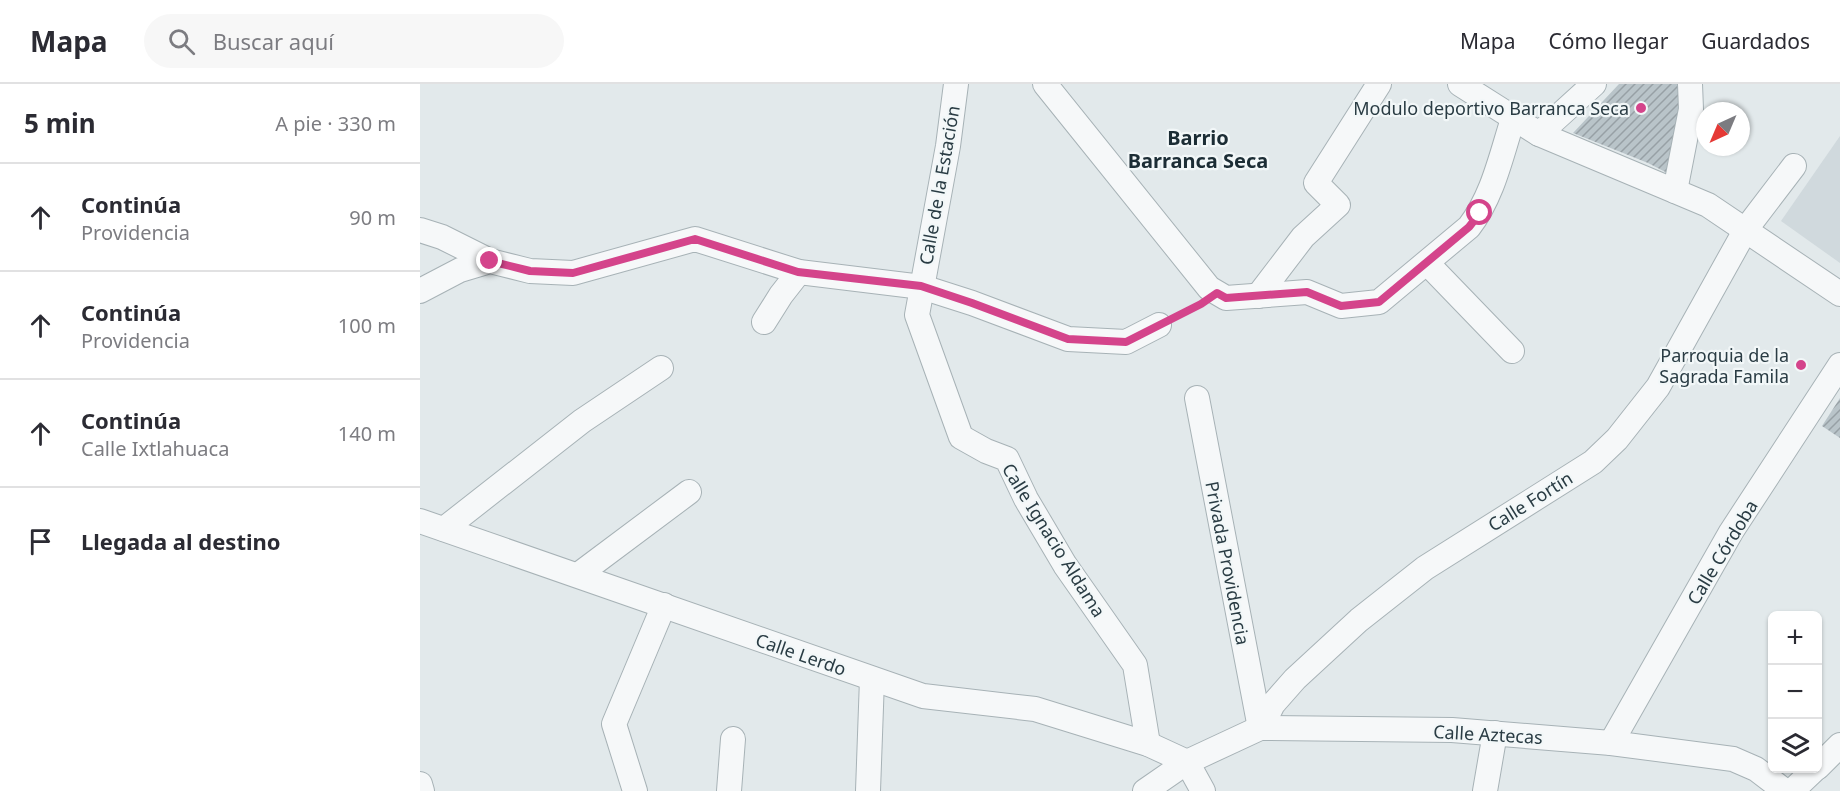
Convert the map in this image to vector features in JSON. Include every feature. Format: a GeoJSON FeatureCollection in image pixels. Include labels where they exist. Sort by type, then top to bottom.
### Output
{"type":"FeatureCollection","features":[{"type":"Feature","properties":{"kind":"street","name":"Calle de la Estación"},"geometry":{"type":"LineString","coordinates":[[921,286],[948,146],[956,84]]}},
{"type":"Feature","properties":{"kind":"street"},"geometry":{"type":"LineString","coordinates":[[1045,84],[1209,288],[1222,296],[1307,292],[1341,306],[1379,302],[1469,227],[1480,213],[1494,180],[1513,119]]}},
{"type":"Feature","properties":{"kind":"street"},"geometry":{"type":"LineString","coordinates":[[1258,296],[1303,237],[1338,205],[1316,183],[1379,84]]}},
{"type":"Feature","properties":{"kind":"street"},"geometry":{"type":"LineString","coordinates":[[1460,84],[1539,135],[1708,205],[1840,294]]}},
{"type":"Feature","properties":{"kind":"street"},"geometry":{"type":"LineString","coordinates":[[1539,135],[1594,84]]}},
{"type":"Feature","properties":{"kind":"street"},"geometry":{"type":"LineString","coordinates":[[1675,191],[1691,109],[1690,84]]}},
{"type":"Feature","properties":{"kind":"street","name":"Calle Fortín"},"geometry":{"type":"LineString","coordinates":[[1263,728],[1273,704],[1295,678],[1359,620],[1425,568],[1593,462],[1617,439],[1658,387],[1746,230],[1794,166]]}},
{"type":"Feature","properties":{"kind":"street"},"geometry":{"type":"LineString","coordinates":[[420,230],[442,237],[490,261],[530,271],[573,273],[695,239],[798,272],[921,286],[1068,339],[1126,342],[1159,325]]}},
{"type":"Feature","properties":{"kind":"street"},"geometry":{"type":"LineString","coordinates":[[420,291],[460,270],[490,261]]}},
{"type":"Feature","properties":{"kind":"street"},"geometry":{"type":"LineString","coordinates":[[1427,263],[1512,351]]}},
{"type":"Feature","properties":{"kind":"street"},"geometry":{"type":"LineString","coordinates":[[764,321],[798,272]]}},
{"type":"Feature","properties":{"kind":"street","name":"Calle Ignacio Aldama"},"geometry":{"type":"LineString","coordinates":[[921,286],[917,315],[962,437],[986,451],[1007,459],[1026,499],[1065,565],[1135,666],[1148,744]]}},
{"type":"Feature","properties":{"kind":"street","name":"Calle Córdoba"},"geometry":{"type":"LineString","coordinates":[[1611,743],[1731,532],[1840,365]]}},
{"type":"Feature","properties":{"kind":"street"},"geometry":{"type":"LineString","coordinates":[[444,529],[582,421],[662,368]]}},
{"type":"Feature","properties":{"kind":"street","name":"Privada Providencia"},"geometry":{"type":"LineString","coordinates":[[1197,398],[1263,728]]}},
{"type":"Feature","properties":{"kind":"street"},"geometry":{"type":"LineString","coordinates":[[578,575],[689,492]]}},
{"type":"Feature","properties":{"kind":"street","name":"Calle Lerdo"},"geometry":{"type":"LineString","coordinates":[[420,521],[923,696],[1035,709],[1148,744],[1187,762]]}},
{"type":"Feature","properties":{"kind":"street"},"geometry":{"type":"LineString","coordinates":[[635,791],[614,724],[664,605]]}},
{"type":"Feature","properties":{"kind":"street"},"geometry":{"type":"LineString","coordinates":[[868,791],[872,679]]}},
{"type":"Feature","properties":{"kind":"street","name":"Calle Aztecas"},"geometry":{"type":"LineString","coordinates":[[1144,791],[1187,762],[1263,728],[1452,730],[1611,743],[1733,759],[1756,769],[1785,791]]}},
{"type":"Feature","properties":{"kind":"street"},"geometry":{"type":"LineString","coordinates":[[1485,791],[1495,733]]}},
{"type":"Feature","properties":{"kind":"street"},"geometry":{"type":"LineString","coordinates":[[729,791],[733,739]]}},
{"type":"Feature","properties":{"kind":"street"},"geometry":{"type":"LineString","coordinates":[[1822,763],[1840,745]]}},
{"type":"Feature","properties":{"kind":"street"},"geometry":{"type":"LineString","coordinates":[[1187,762],[1203,791]]}},
{"type":"Feature","properties":{"kind":"street"},"geometry":{"type":"LineString","coordinates":[[1792,791],[1812,773]]}},
{"type":"Feature","properties":{"kind":"street"},"geometry":{"type":"LineString","coordinates":[[420,784],[422,791]]}},
{"type":"Feature","properties":{"kind":"path"},"geometry":{"type":"LineString","coordinates":[[1159,325],[1222,296]]}},
{"type":"Feature","properties":{"kind":"shaded area"},"geometry":{"type":"Polygon","coordinates":[[[1840,136],[1840,263],[1781,221],[1840,136]]]}},
{"type":"Feature","properties":{"kind":"building","name":"Modulo deportivo Barranca Seca"},"geometry":{"type":"Polygon","coordinates":[[[1619,84],[1688,84],[1677,178],[1648,163],[1573,133],[1619,84]]]}},
{"type":"Feature","properties":{"kind":"building"},"geometry":{"type":"Polygon","coordinates":[[[1840,398],[1840,438],[1822,426],[1840,398]]]}},
{"type":"Feature","properties":{"kind":"place","name":"Modulo deportivo Barranca Seca"},"geometry":{"type":"Point","coordinates":[1641,108]}},
{"type":"Feature","properties":{"kind":"place","name":"Parroquia de la Sagrada Famila"},"geometry":{"type":"Point","coordinates":[1801,365]}},
{"type":"Feature","properties":{"kind":"district","name":"Barrio Barranca Seca"},"geometry":{"type":"Point","coordinates":[1198,148]}},
{"type":"Feature","properties":{"kind":"route"},"geometry":{"type":"LineString","coordinates":[[490,261],[530,271],[573,273],[695,239],[798,272],[921,286],[1068,339],[1126,342],[1201,304],[1217,293],[1226,298],[1307,292],[1341,306],[1379,302],[1469,227],[1480,213]]}}]}
